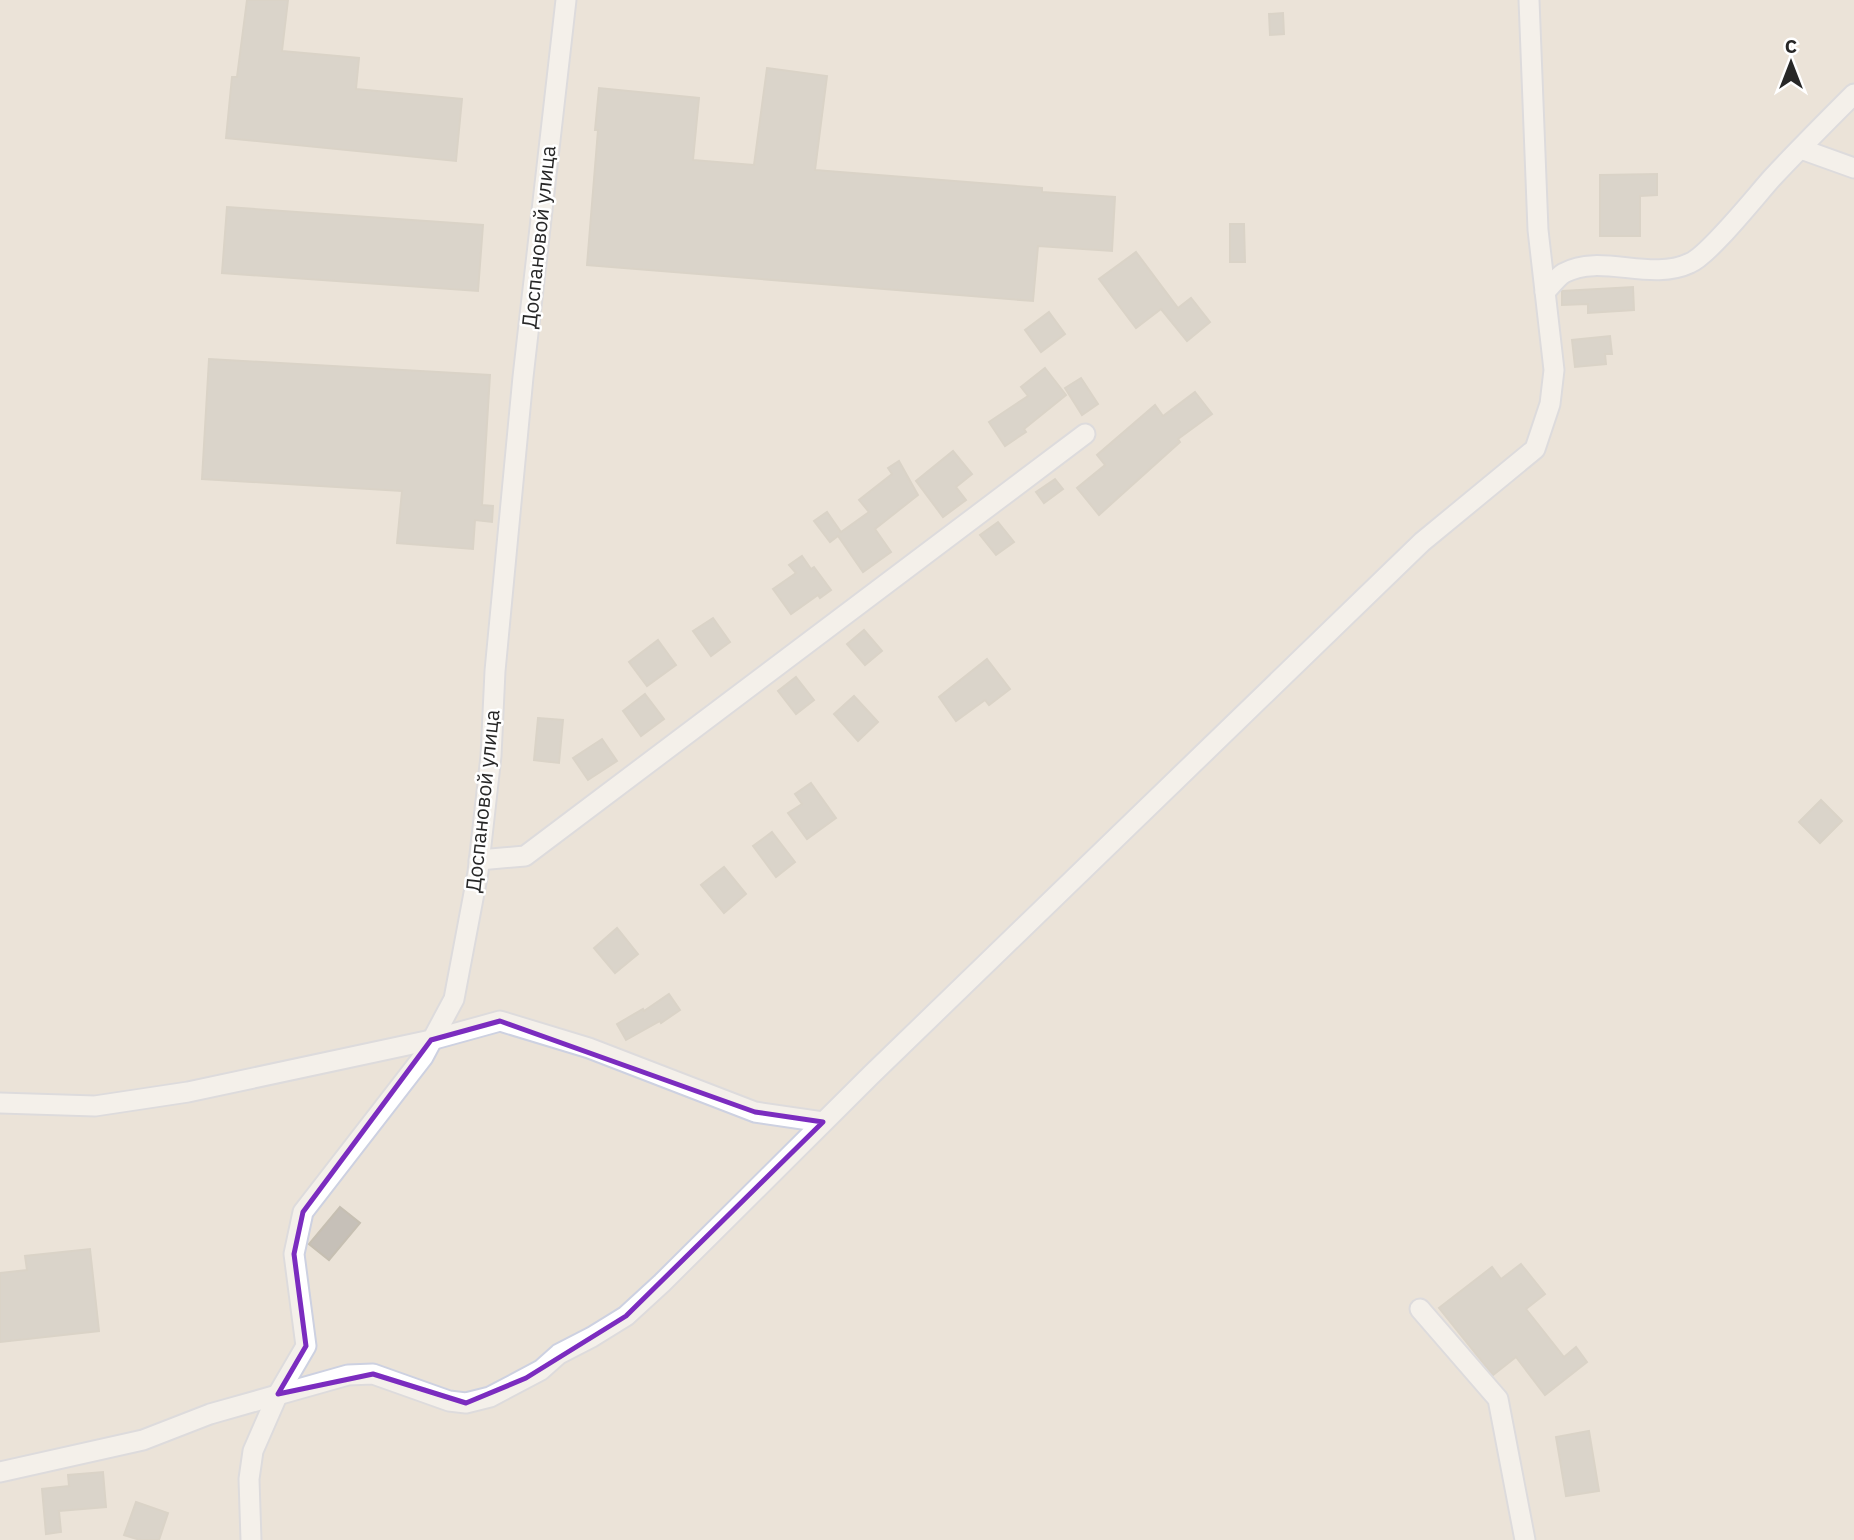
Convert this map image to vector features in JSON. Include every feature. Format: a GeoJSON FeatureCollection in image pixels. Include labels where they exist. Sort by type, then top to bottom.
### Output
{"type":"FeatureCollection","features":[{"type":"Feature","properties":{"kind":"street","name":"Доспановой улица"},"geometry":{"type":"LineString","coordinates":[[251,1540],[248,1479],[253,1451],[278,1394],[306,1346],[294,1254],[303,1212],[423,1057],[454,999],[479,859],[491,756],[495,671],[523,377],[566,0]]}},
{"type":"Feature","properties":{"kind":"street"},"geometry":{"type":"LineString","coordinates":[[0,1472],[143,1440],[210,1415],[348,1375],[373,1374],[449,1401],[466,1403],[502,1391],[541,1370],[559,1354],[626,1316],[1422,542],[1535,449],[1550,404],[1554,370],[1538,230],[1529,0]]}},
{"type":"Feature","properties":{"kind":"street"},"geometry":{"type":"LineString","coordinates":[[1545,292],[1563,273],[1590,265],[1663,270],[1692,263],[1854,94]]}},
{"type":"Feature","properties":{"kind":"street"},"geometry":{"type":"LineString","coordinates":[[1801,149],[1854,168]]}},
{"type":"Feature","properties":{"kind":"street"},"geometry":{"type":"LineString","coordinates":[[479,859],[525,856],[1085,434]]}},
{"type":"Feature","properties":{"kind":"street"},"geometry":{"type":"LineString","coordinates":[[0,1103],[95,1106],[188,1092],[431,1040],[500,1021],[589,1048],[755,1112],[823,1122]]}},
{"type":"Feature","properties":{"kind":"street"},"geometry":{"type":"LineString","coordinates":[[1420,1309],[1498,1399],[1525,1540]]}},
{"type":"Feature","properties":{"kind":"highlighted area"},"geometry":{"type":"Polygon","coordinates":[[[500,1021],[755,1112],[823,1122],[626,1316],[526,1378],[466,1403],[373,1374],[278,1394],[306,1346],[294,1254],[303,1212],[431,1040],[500,1021]]]}},
{"type":"Feature","properties":{"kind":"building"},"geometry":{"type":"Polygon","coordinates":[[[247,0],[288,0],[282,51],[359,58],[356,89],[462,99],[456,161],[226,138],[232,77],[237,77],[247,0]]]}},
{"type":"Feature","properties":{"kind":"building"},"geometry":{"type":"Polygon","coordinates":[[[1283,13],[1284,34],[1270,35],[1269,14],[1283,13]]]}},
{"type":"Feature","properties":{"kind":"building"},"geometry":{"type":"Polygon","coordinates":[[[767,68],[827,76],[815,170],[1042,188],[1042,192],[1115,197],[1112,251],[1038,246],[1033,301],[587,265],[599,88],[699,98],[693,160],[754,165],[767,68]]]}},
{"type":"Feature","properties":{"kind":"building"},"geometry":{"type":"Polygon","coordinates":[[[1657,174],[1657,195],[1640,196],[1640,236],[1600,236],[1600,175],[1657,174]]]}},
{"type":"Feature","properties":{"kind":"building"},"geometry":{"type":"Polygon","coordinates":[[[227,207],[483,225],[478,291],[222,273],[227,207]]]}},
{"type":"Feature","properties":{"kind":"building"},"geometry":{"type":"Polygon","coordinates":[[[1230,224],[1244,224],[1245,262],[1230,262],[1230,224]]]}},
{"type":"Feature","properties":{"kind":"building"},"geometry":{"type":"Polygon","coordinates":[[[1136,252],[1178,308],[1191,298],[1210,322],[1187,341],[1161,309],[1136,328],[1099,279],[1136,252]]]}},
{"type":"Feature","properties":{"kind":"building"},"geometry":{"type":"Polygon","coordinates":[[[1633,287],[1634,310],[1588,313],[1588,304],[1562,305],[1562,291],[1633,287]]]}},
{"type":"Feature","properties":{"kind":"building"},"geometry":{"type":"Polygon","coordinates":[[[1049,312],[1065,334],[1041,352],[1025,330],[1049,312]]]}},
{"type":"Feature","properties":{"kind":"building"},"geometry":{"type":"Polygon","coordinates":[[[1610,336],[1612,354],[1605,354],[1606,364],[1575,367],[1572,340],[1610,336]]]}},
{"type":"Feature","properties":{"kind":"building"},"geometry":{"type":"Polygon","coordinates":[[[209,359],[490,375],[482,505],[493,506],[492,522],[475,520],[473,549],[397,543],[402,491],[202,479],[209,359]]]}},
{"type":"Feature","properties":{"kind":"building"},"geometry":{"type":"Polygon","coordinates":[[[1045,368],[1066,395],[1024,429],[1026,432],[1005,446],[989,422],[1028,396],[1021,387],[1045,368]]]}},
{"type":"Feature","properties":{"kind":"building"},"geometry":{"type":"Polygon","coordinates":[[[1081,378],[1098,404],[1082,415],[1065,388],[1081,378]]]}},
{"type":"Feature","properties":{"kind":"building"},"geometry":{"type":"Polygon","coordinates":[[[1195,392],[1212,414],[1178,439],[1180,442],[1099,515],[1077,488],[1105,465],[1097,455],[1155,405],[1163,416],[1195,392]]]}},
{"type":"Feature","properties":{"kind":"building"},"geometry":{"type":"Polygon","coordinates":[[[953,451],[972,474],[956,487],[966,500],[943,517],[916,481],[953,451]]]}},
{"type":"Feature","properties":{"kind":"building"},"geometry":{"type":"Polygon","coordinates":[[[899,461],[918,495],[875,529],[891,552],[863,572],[838,536],[830,542],[814,521],[827,512],[841,532],[869,512],[859,500],[892,474],[888,468],[899,461]]]}},
{"type":"Feature","properties":{"kind":"building"},"geometry":{"type":"Polygon","coordinates":[[[1055,479],[1063,489],[1044,503],[1036,492],[1055,479]]]}},
{"type":"Feature","properties":{"kind":"building"},"geometry":{"type":"Polygon","coordinates":[[[998,522],[1014,542],[996,555],[980,535],[998,522]]]}},
{"type":"Feature","properties":{"kind":"building"},"geometry":{"type":"Polygon","coordinates":[[[802,556],[831,590],[820,598],[818,595],[791,614],[773,589],[796,573],[789,565],[802,556]]]}},
{"type":"Feature","properties":{"kind":"building"},"geometry":{"type":"Polygon","coordinates":[[[713,618],[730,642],[711,656],[693,631],[713,618]]]}},
{"type":"Feature","properties":{"kind":"building"},"geometry":{"type":"Polygon","coordinates":[[[864,630],[882,651],[865,665],[847,644],[864,630]]]}},
{"type":"Feature","properties":{"kind":"building"},"geometry":{"type":"Polygon","coordinates":[[[658,640],[676,665],[647,686],[629,662],[658,640]]]}},
{"type":"Feature","properties":{"kind":"building"},"geometry":{"type":"Polygon","coordinates":[[[987,659],[1010,689],[989,705],[985,700],[956,721],[939,697],[987,659]]]}},
{"type":"Feature","properties":{"kind":"building"},"geometry":{"type":"Polygon","coordinates":[[[796,677],[814,700],[796,714],[778,691],[796,677]]]}},
{"type":"Feature","properties":{"kind":"building"},"geometry":{"type":"Polygon","coordinates":[[[645,694],[664,719],[641,736],[623,711],[645,694]]]}},
{"type":"Feature","properties":{"kind":"building"},"geometry":{"type":"Polygon","coordinates":[[[854,696],[878,722],[858,741],[834,714],[854,696]]]}},
{"type":"Feature","properties":{"kind":"building"},"geometry":{"type":"Polygon","coordinates":[[[538,718],[563,720],[559,763],[534,760],[538,718]]]}},
{"type":"Feature","properties":{"kind":"building"},"geometry":{"type":"Polygon","coordinates":[[[602,739],[617,761],[588,780],[573,758],[602,739]]]}},
{"type":"Feature","properties":{"kind":"building"},"geometry":{"type":"Polygon","coordinates":[[[811,783],[836,818],[807,839],[788,813],[802,804],[795,794],[811,783]]]}},
{"type":"Feature","properties":{"kind":"building"},"geometry":{"type":"Polygon","coordinates":[[[1821,800],[1842,821],[1820,843],[1799,822],[1821,800]]]}},
{"type":"Feature","properties":{"kind":"building"},"geometry":{"type":"Polygon","coordinates":[[[772,832],[795,862],[776,877],[753,846],[772,832]]]}},
{"type":"Feature","properties":{"kind":"building"},"geometry":{"type":"Polygon","coordinates":[[[724,867],[746,894],[724,913],[701,885],[724,867]]]}},
{"type":"Feature","properties":{"kind":"building"},"geometry":{"type":"Polygon","coordinates":[[[617,928],[638,954],[615,973],[594,948],[617,928]]]}},
{"type":"Feature","properties":{"kind":"building"},"geometry":{"type":"Polygon","coordinates":[[[669,994],[680,1010],[661,1023],[660,1021],[626,1040],[617,1024],[643,1009],[644,1011],[669,994]]]}},
{"type":"Feature","properties":{"kind":"building"},"geometry":{"type":"Polygon","coordinates":[[[340,1207],[360,1223],[329,1260],[309,1244],[340,1207]]]}},
{"type":"Feature","properties":{"kind":"building"},"geometry":{"type":"Polygon","coordinates":[[[90,1249],[99,1331],[0,1342],[0,1273],[27,1270],[25,1256],[90,1249]]]}},
{"type":"Feature","properties":{"kind":"building"},"geometry":{"type":"Polygon","coordinates":[[[1521,1264],[1545,1294],[1526,1309],[1564,1357],[1576,1347],[1587,1362],[1545,1395],[1516,1357],[1493,1375],[1439,1308],[1492,1267],[1501,1279],[1521,1264]]]}},
{"type":"Feature","properties":{"kind":"building"},"geometry":{"type":"Polygon","coordinates":[[[1589,1431],[1599,1491],[1566,1496],[1556,1437],[1589,1431]]]}},
{"type":"Feature","properties":{"kind":"building"},"geometry":{"type":"Polygon","coordinates":[[[103,1472],[106,1507],[59,1511],[61,1532],[46,1534],[42,1489],[69,1486],[68,1475],[103,1472]]]}},
{"type":"Feature","properties":{"kind":"building"},"geometry":{"type":"Polygon","coordinates":[[[136,1502],[168,1513],[159,1540],[140,1540],[124,1535],[136,1502]]]}}]}
